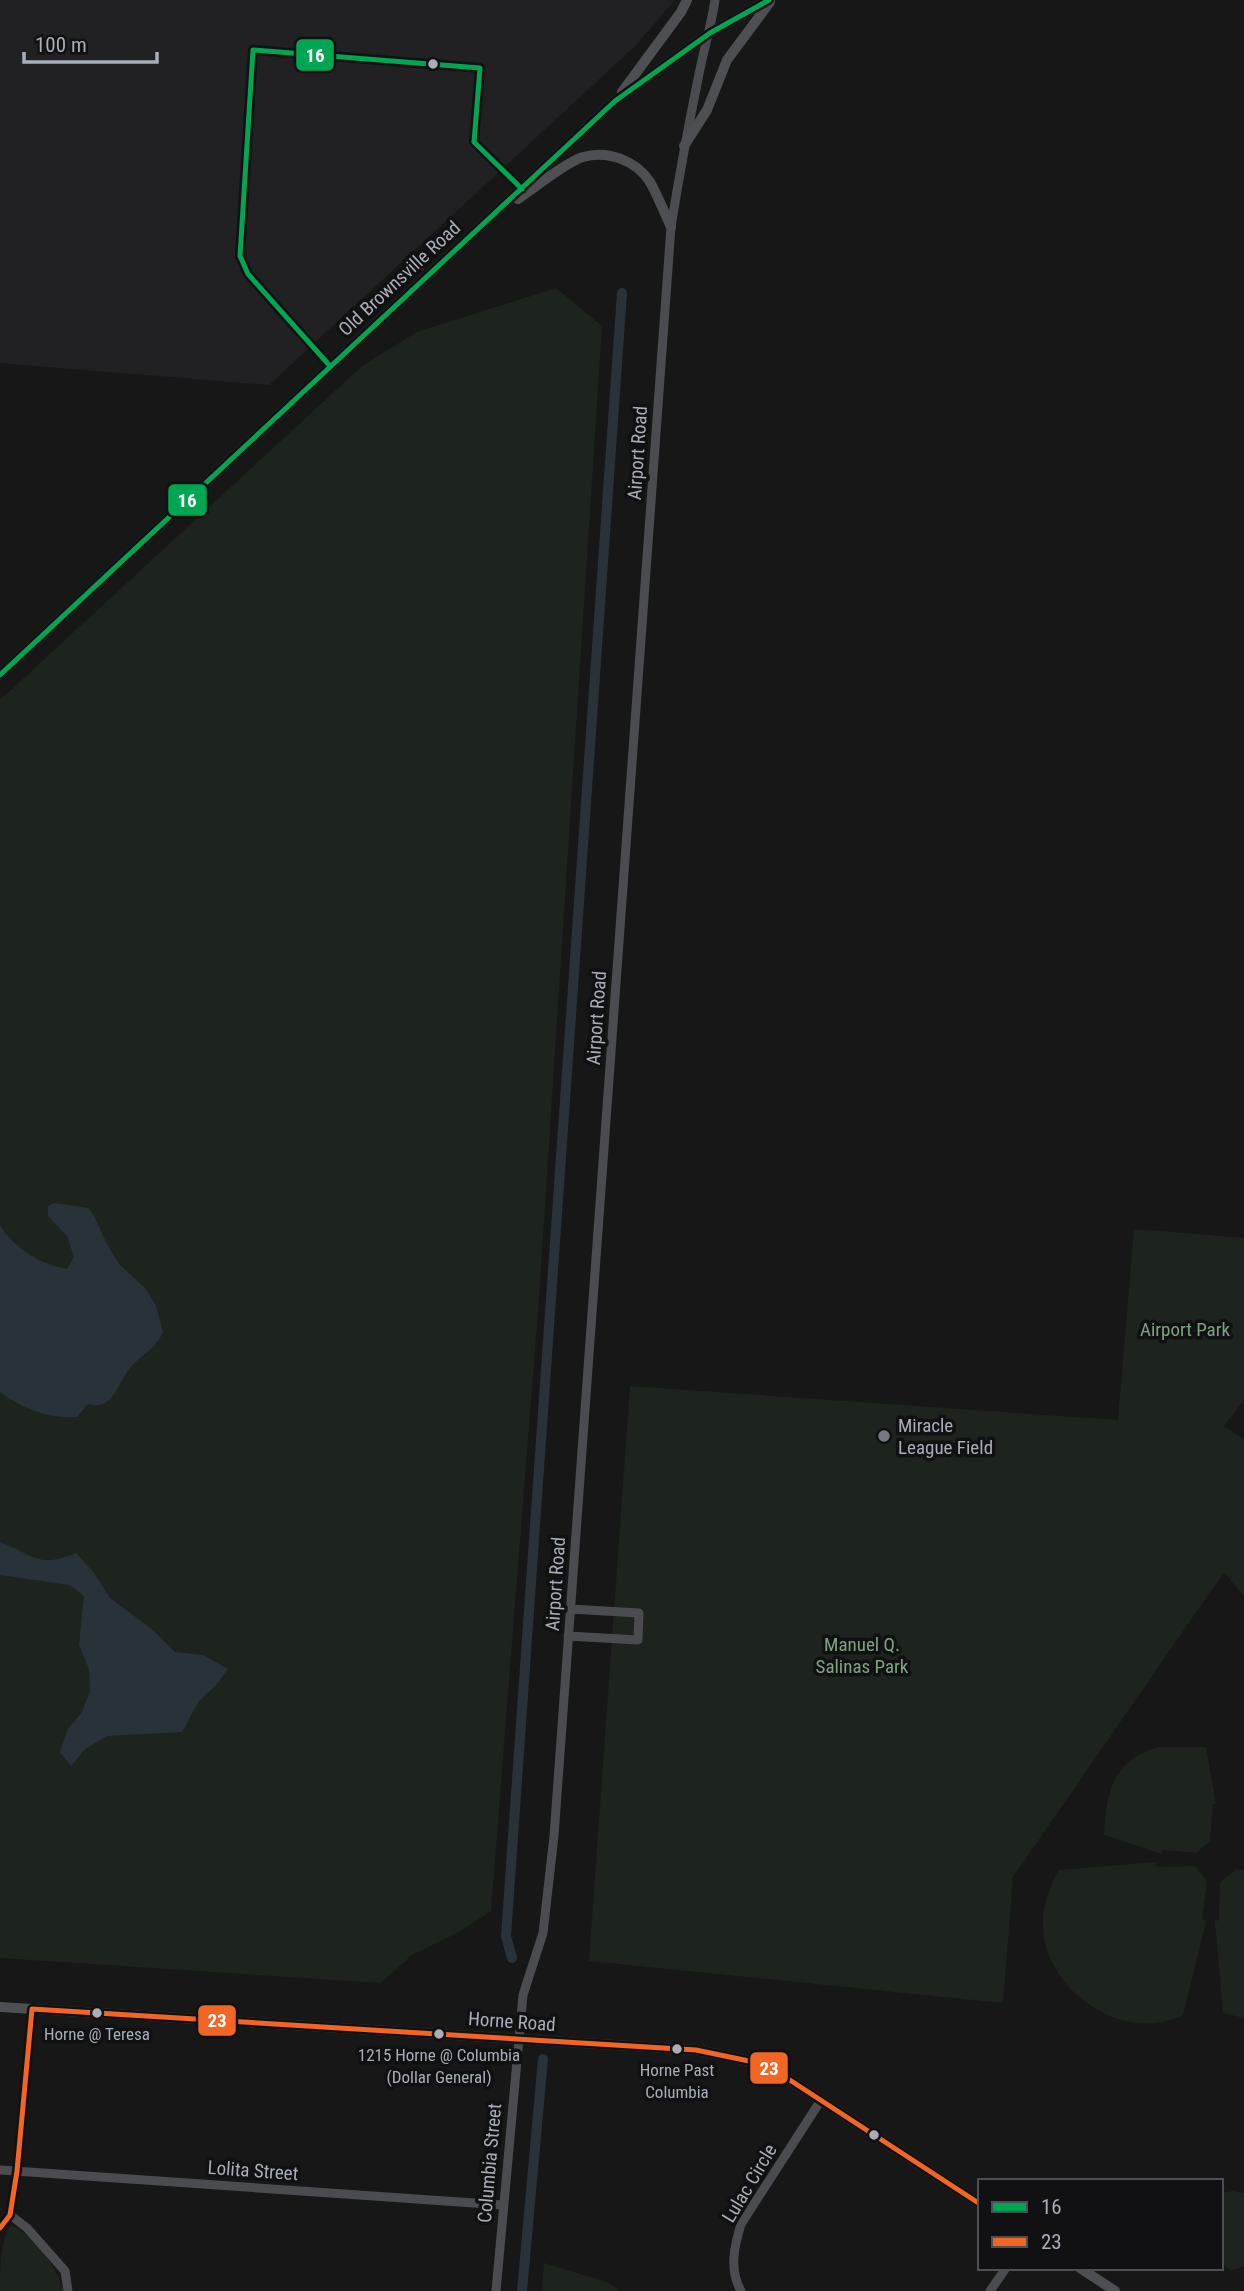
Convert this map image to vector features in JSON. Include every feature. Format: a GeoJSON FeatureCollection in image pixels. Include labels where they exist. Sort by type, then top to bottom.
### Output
{"type":"FeatureCollection","features":[{"type":"Feature","properties":{"kind":"main road"},"geometry":{"type":"LineString","coordinates":[[615,101],[688,0]]}},
{"type":"Feature","properties":{"kind":"main road"},"geometry":{"type":"LineString","coordinates":[[684,146],[707,110],[727,60],[770,0]]}},
{"type":"Feature","properties":{"kind":"main road","name":"Old Brownsville Road"},"geometry":{"type":"LineString","coordinates":[[0,676],[615,101],[710,33],[770,0]]}},
{"type":"Feature","properties":{"kind":"main road"},"geometry":{"type":"LineString","coordinates":[[492,216],[580,158],[601,154],[623,159],[637,167],[649,180],[671,227]]}},
{"type":"Feature","properties":{"kind":"main road","name":"Horne Road"},"geometry":{"type":"LineString","coordinates":[[0,2007],[696,2050],[725,2055],[776,2071],[978,2203]]}},
{"type":"Feature","properties":{"kind":"main road"},"geometry":{"type":"LineString","coordinates":[[1083,2270],[1115,2291]]}},
{"type":"Feature","properties":{"kind":"street","name":"Airport Road"},"geometry":{"type":"LineString","coordinates":[[517,2039],[523,1995],[543,1933],[549,1897],[671,227],[684,146],[715,0]]}},
{"type":"Feature","properties":{"kind":"street"},"geometry":{"type":"LineString","coordinates":[[568,1636],[638,1640],[639,1614],[570,1609]]}},
{"type":"Feature","properties":{"kind":"street"},"geometry":{"type":"LineString","coordinates":[[0,2228],[9,2215],[17,2171],[32,2009]]}},
{"type":"Feature","properties":{"kind":"street","name":"Columbia Street"},"geometry":{"type":"LineString","coordinates":[[496,2291],[517,2039]]}},
{"type":"Feature","properties":{"kind":"street","name":"Lulac Circle"},"geometry":{"type":"LineString","coordinates":[[741,2291],[733,2267],[735,2243],[741,2224],[821,2099]]}},
{"type":"Feature","properties":{"kind":"street","name":"Lolita Street"},"geometry":{"type":"LineString","coordinates":[[0,2170],[503,2205]]}},
{"type":"Feature","properties":{"kind":"street"},"geometry":{"type":"LineString","coordinates":[[9,2215],[27,2228],[65,2272],[68,2291]]}},
{"type":"Feature","properties":{"kind":"street"},"geometry":{"type":"LineString","coordinates":[[990,2291],[1005,2270]]}},
{"type":"Feature","properties":{"kind":"shaded area"},"geometry":{"type":"Polygon","coordinates":[[[0,0],[675,0],[635,46],[269,385],[0,363],[0,0]]]}},
{"type":"Feature","properties":{"kind":"shaded area"},"geometry":{"type":"Polygon","coordinates":[[[54,1203],[88,1208],[119,1264],[146,1289],[156,1306],[163,1332],[153,1347],[130,1368],[109,1400],[103,1404],[88,1404],[77,1417],[36,1412],[0,1392],[0,1225],[12,1241],[29,1254],[48,1264],[67,1269],[74,1257],[67,1236],[48,1216],[48,1206],[54,1203]]]}},
{"type":"Feature","properties":{"kind":"shaded area"},"geometry":{"type":"Polygon","coordinates":[[[0,1542],[44,1560],[63,1558],[76,1553],[94,1573],[110,1598],[153,1630],[175,1652],[203,1655],[228,1669],[199,1701],[182,1732],[107,1736],[85,1749],[71,1766],[60,1752],[68,1729],[82,1712],[90,1691],[89,1669],[79,1645],[84,1596],[70,1585],[0,1575],[0,1542]]]}},
{"type":"Feature","properties":{"kind":"green space"},"geometry":{"type":"Polygon","coordinates":[[[556,288],[602,326],[539,1298],[491,1911],[461,1931],[412,1955],[381,1983],[0,1958],[0,700],[362,366],[417,332],[556,288]]]}},
{"type":"Feature","properties":{"kind":"green space","name":"Manuel Q. Salinas Park"},"geometry":{"type":"Polygon","coordinates":[[[1134,1229],[1244,1238],[1244,1400],[1224,1426],[1244,1439],[1244,1596],[1224,1572],[1013,1877],[1003,2003],[589,1961],[630,1386],[1118,1420],[1134,1229]]]}},
{"type":"Feature","properties":{"kind":"green space"},"geometry":{"type":"Polygon","coordinates":[[[1159,1747],[1206,1747],[1216,1804],[1213,1804],[1210,1841],[1196,1853],[1163,1850],[1162,1854],[1104,1835],[1107,1805],[1115,1779],[1131,1760],[1159,1747]]]}},
{"type":"Feature","properties":{"kind":"green space"},"geometry":{"type":"Polygon","coordinates":[[[1155,1862],[1157,1867],[1195,1866],[1207,1881],[1202,1919],[1206,1921],[1183,2015],[1160,2022],[1137,2023],[1114,2017],[1092,2006],[1073,1991],[1058,1972],[1047,1951],[1043,1928],[1044,1913],[1049,1891],[1059,1870],[1155,1862]]]}},
{"type":"Feature","properties":{"kind":"green space"},"geometry":{"type":"Polygon","coordinates":[[[1237,1869],[1244,1870],[1244,2018],[1223,2013],[1215,1921],[1219,1920],[1220,1882],[1237,1869]]]}},
{"type":"Feature","properties":{"kind":"green space"},"geometry":{"type":"Polygon","coordinates":[[[1223,2193],[1244,2193],[1244,2267],[1232,2270],[1223,2265],[1223,2193]]]}},
{"type":"Feature","properties":{"kind":"green space"},"geometry":{"type":"Polygon","coordinates":[[[12,2225],[28,2236],[51,2263],[63,2291],[0,2291],[3,2245],[12,2225]]]}},
{"type":"Feature","properties":{"kind":"green space"},"geometry":{"type":"Polygon","coordinates":[[[544,2263],[607,2282],[621,2291],[542,2291],[544,2263]]]}},
{"type":"Feature","properties":{"kind":"waterway"},"geometry":{"type":"LineString","coordinates":[[512,1958],[506,1936],[622,293]]}},
{"type":"Feature","properties":{"kind":"waterway"},"geometry":{"type":"LineString","coordinates":[[522,2291],[543,2059]]}},
{"type":"Feature","properties":{"kind":"transit line","name":"16"},"geometry":{"type":"LineString","coordinates":[[0,675],[615,101],[710,33],[769,0]]}},
{"type":"Feature","properties":{"kind":"transit line","name":"16"},"geometry":{"type":"LineString","coordinates":[[330,366],[248,274],[240,256],[253,50],[480,68],[474,142],[522,189]]}},
{"type":"Feature","properties":{"kind":"transit line","name":"23"},"geometry":{"type":"LineString","coordinates":[[0,2228],[10,2215],[17,2171],[32,2009],[696,2050],[749,2061],[776,2071],[978,2203]]}},
{"type":"Feature","properties":{"kind":"place","name":"Miracle League Field"},"geometry":{"type":"Point","coordinates":[884,1436]}},
{"type":"Feature","properties":{"kind":"place","name":"Horne @ Teresa"},"geometry":{"type":"Point","coordinates":[97,2013]}},
{"type":"Feature","properties":{"kind":"place","name":"1215 Horne @ Columbia (Dollar General)"},"geometry":{"type":"Point","coordinates":[439,2034]}},
{"type":"Feature","properties":{"kind":"place","name":"Horne Past Columbia"},"geometry":{"type":"Point","coordinates":[677,2049]}},
{"type":"Feature","properties":{"kind":"park label","name":"Airport Park"},"geometry":{"type":"Point","coordinates":[1185,1329]}}]}
